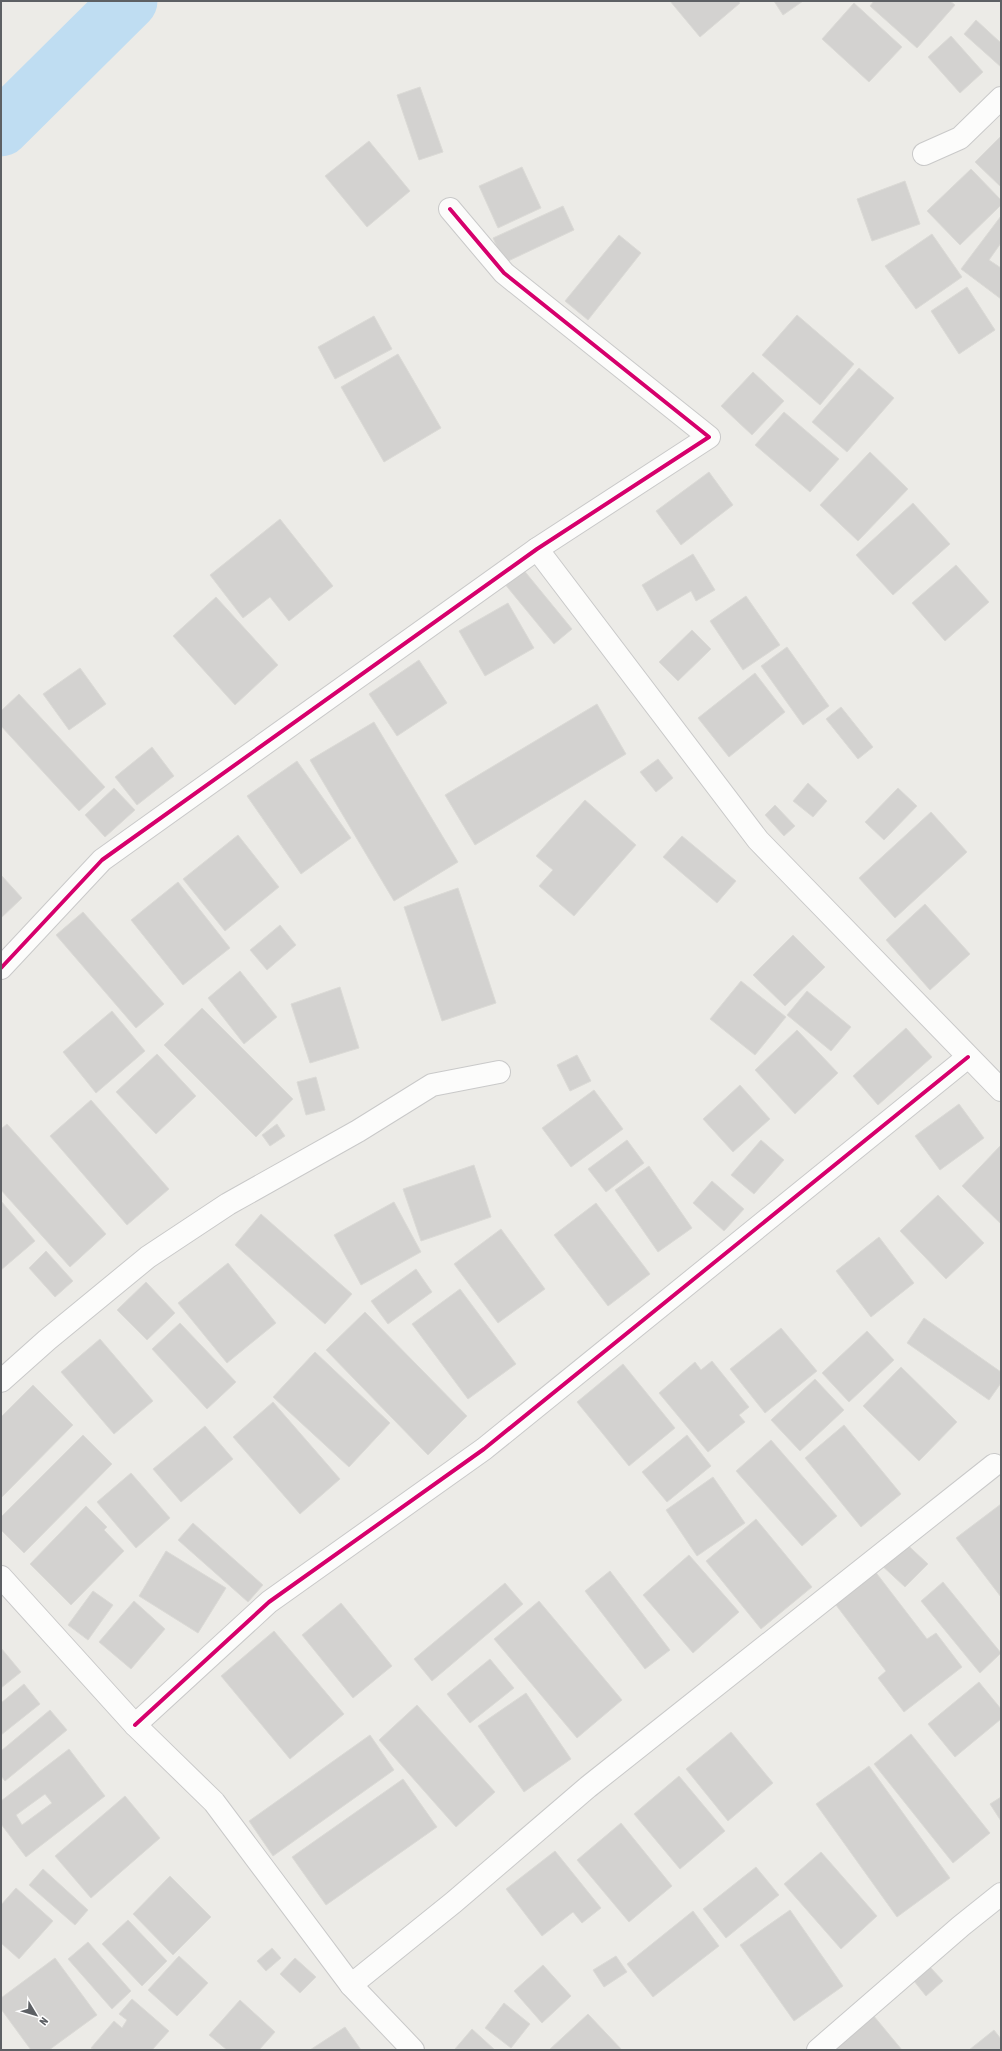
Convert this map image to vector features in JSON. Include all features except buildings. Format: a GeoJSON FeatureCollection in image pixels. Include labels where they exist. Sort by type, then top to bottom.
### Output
{"type":"FeatureCollection","features":[{"type":"Feature","properties":{"kind":"street"},"geometry":{"type":"LineString","coordinates":[[924,154],[960,138],[1001,98]]}},
{"type":"Feature","properties":{"kind":"street"},"geometry":{"type":"LineString","coordinates":[[1,968],[102,860],[537,549],[709,437],[504,273],[450,210]]}},
{"type":"Feature","properties":{"kind":"street"},"geometry":{"type":"LineString","coordinates":[[537,549],[758,840],[1001,1090]]}},
{"type":"Feature","properties":{"kind":"street"},"geometry":{"type":"LineString","coordinates":[[135,1725],[269,1602],[484,1450],[968,1057]]}},
{"type":"Feature","properties":{"kind":"street"},"geometry":{"type":"LineString","coordinates":[[1,1381],[47,1340],[148,1257],[228,1204],[358,1131],[432,1086],[499,1072]]}},
{"type":"Feature","properties":{"kind":"street"},"geometry":{"type":"LineString","coordinates":[[351,1985],[454,1902],[588,1787],[994,1465]]}},
{"type":"Feature","properties":{"kind":"street"},"geometry":{"type":"LineString","coordinates":[[1,1577],[135,1725],[214,1802],[351,1985],[413,2050]]}},
{"type":"Feature","properties":{"kind":"street"},"geometry":{"type":"LineString","coordinates":[[818,2050],[961,1926],[1001,1894]]}},
{"type":"Feature","properties":{"kind":"waterway"},"geometry":{"type":"LineString","coordinates":[[1,128],[129,1]]}},
{"type":"Feature","properties":{"kind":"cycle path"},"geometry":{"type":"LineString","coordinates":[[1,968],[102,860],[537,549],[709,437],[504,273],[450,209]]}},
{"type":"Feature","properties":{"kind":"cycle path"},"geometry":{"type":"LineString","coordinates":[[135,1725],[269,1602],[484,1449],[968,1057]]}}]}
